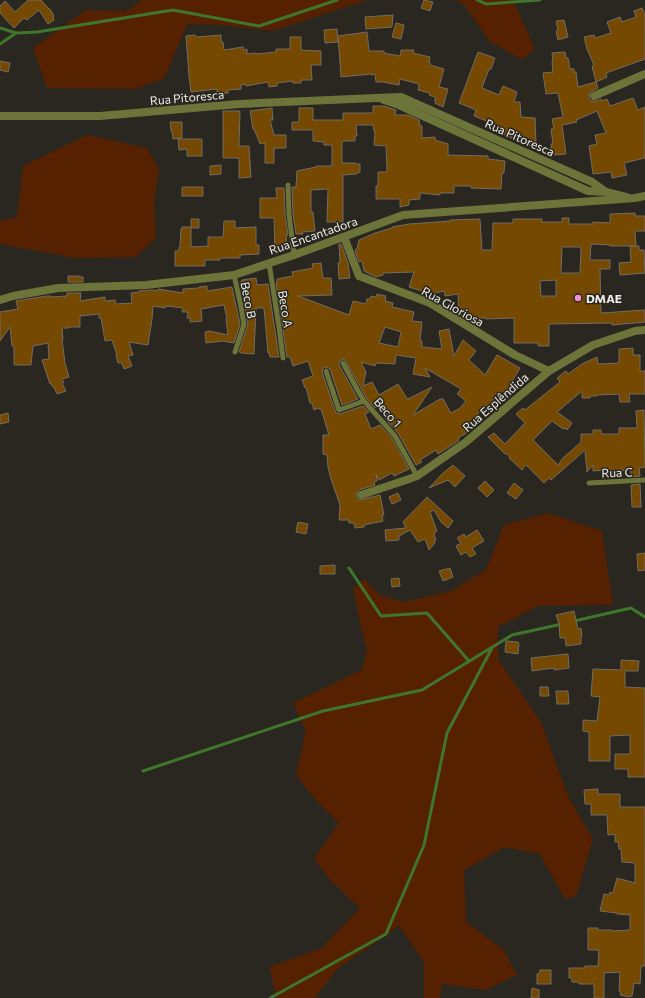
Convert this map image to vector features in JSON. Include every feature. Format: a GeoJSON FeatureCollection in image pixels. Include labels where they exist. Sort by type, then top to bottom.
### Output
{"type":"FeatureCollection","features":[{"type":"Feature","properties":{"kind":"street"},"geometry":{"type":"LineString","coordinates":[[594,96],[645,74]]}},
{"type":"Feature","properties":{"kind":"street","name":"Rua Pitoresca"},"geometry":{"type":"LineString","coordinates":[[0,116],[100,116],[239,104],[376,98],[399,105],[588,191],[606,192],[635,198]]}},
{"type":"Feature","properties":{"kind":"street","name":"Rua Encantadora"},"geometry":{"type":"LineString","coordinates":[[0,300],[13,296],[58,288],[146,285],[234,275],[294,255],[403,215],[635,198],[645,196]]}},
{"type":"Feature","properties":{"kind":"street","name":"Rua Gloriosa"},"geometry":{"type":"LineString","coordinates":[[344,237],[359,276],[430,303],[515,355],[549,371]]}},
{"type":"Feature","properties":{"kind":"street","name":"Rua Esplêndida"},"geometry":{"type":"LineString","coordinates":[[361,495],[416,476],[466,442],[549,371],[593,345],[636,331],[645,330]]}},
{"type":"Feature","properties":{"kind":"lane"},"geometry":{"type":"LineString","coordinates":[[288,185],[289,214],[294,255]]}},
{"type":"Feature","properties":{"kind":"lane","name":"Beco A"},"geometry":{"type":"LineString","coordinates":[[268,263],[283,358]]}},
{"type":"Feature","properties":{"kind":"lane","name":"Beco B"},"geometry":{"type":"LineString","coordinates":[[234,275],[244,324],[235,352]]}},
{"type":"Feature","properties":{"kind":"lane","name":"Beco 1"},"geometry":{"type":"LineString","coordinates":[[343,363],[364,401],[395,436],[416,476]]}},
{"type":"Feature","properties":{"kind":"lane"},"geometry":{"type":"LineString","coordinates":[[326,371],[339,410],[364,401]]}},
{"type":"Feature","properties":{"kind":"lane","name":"Rua C"},"geometry":{"type":"LineString","coordinates":[[589,483],[645,480]]}},
{"type":"Feature","properties":{"kind":"shaded area"},"geometry":{"type":"Polygon","coordinates":[[[142,0],[367,0],[273,31],[220,25],[187,24],[164,79],[134,89],[47,88],[33,48],[86,10],[127,11],[142,0]]]}},
{"type":"Feature","properties":{"kind":"shaded area"},"geometry":{"type":"Polygon","coordinates":[[[455,0],[513,0],[535,49],[523,60],[489,41],[464,4],[455,0]]]}},
{"type":"Feature","properties":{"kind":"shaded area"},"geometry":{"type":"Polygon","coordinates":[[[87,135],[147,148],[159,169],[154,205],[156,238],[136,257],[75,258],[0,244],[0,221],[17,217],[23,166],[87,135]]]}},
{"type":"Feature","properties":{"kind":"shaded area"},"geometry":{"type":"Polygon","coordinates":[[[548,513],[602,531],[613,605],[538,606],[498,627],[498,659],[541,722],[568,796],[593,839],[576,896],[565,899],[540,854],[505,847],[464,870],[466,922],[503,949],[517,975],[485,990],[442,984],[440,998],[424,998],[424,961],[399,926],[337,969],[315,998],[276,998],[270,967],[322,948],[360,908],[330,880],[314,859],[339,823],[313,797],[296,775],[306,731],[293,703],[362,670],[367,651],[353,589],[364,579],[380,595],[404,602],[451,591],[486,570],[504,525],[548,513]]]}},
{"type":"Feature","properties":{"kind":"building"},"geometry":{"type":"Polygon","coordinates":[[[28,0],[41,0],[50,9],[54,16],[54,20],[48,24],[39,10],[27,20],[24,18],[14,28],[0,13],[0,6],[5,1],[15,12],[28,0]]]}},
{"type":"Feature","properties":{"kind":"building"},"geometry":{"type":"Polygon","coordinates":[[[424,0],[433,2],[430,11],[421,8],[424,0]]]}},
{"type":"Feature","properties":{"kind":"building"},"geometry":{"type":"Polygon","coordinates":[[[642,8],[645,15],[645,59],[606,73],[607,77],[596,82],[592,66],[594,65],[587,49],[584,37],[594,35],[595,38],[611,33],[607,22],[620,17],[622,22],[636,17],[634,11],[642,8]]]}},
{"type":"Feature","properties":{"kind":"building"},"geometry":{"type":"Polygon","coordinates":[[[393,15],[392,27],[366,29],[365,17],[393,15]]]}},
{"type":"Feature","properties":{"kind":"building"},"geometry":{"type":"Polygon","coordinates":[[[564,20],[568,37],[558,40],[556,21],[564,20]]]}},
{"type":"Feature","properties":{"kind":"building"},"geometry":{"type":"Polygon","coordinates":[[[396,23],[404,25],[401,39],[392,37],[396,23]]]}},
{"type":"Feature","properties":{"kind":"building"},"geometry":{"type":"Polygon","coordinates":[[[337,29],[338,42],[325,43],[324,30],[337,29]]]}},
{"type":"Feature","properties":{"kind":"building"},"geometry":{"type":"Polygon","coordinates":[[[367,32],[369,51],[384,51],[384,53],[400,56],[401,50],[414,50],[413,53],[430,57],[430,65],[444,69],[439,87],[448,89],[443,107],[435,103],[435,97],[429,95],[430,93],[418,90],[419,84],[400,79],[399,85],[376,82],[375,74],[341,77],[338,36],[367,32]]]}},
{"type":"Feature","properties":{"kind":"building"},"geometry":{"type":"Polygon","coordinates":[[[195,35],[196,37],[221,35],[221,42],[223,42],[224,50],[243,47],[244,50],[247,49],[247,54],[276,52],[276,49],[290,49],[290,37],[301,37],[301,50],[321,51],[321,65],[311,65],[312,80],[301,80],[301,83],[293,83],[293,81],[277,83],[277,86],[269,87],[268,82],[246,86],[245,84],[241,85],[241,89],[228,90],[228,93],[217,94],[217,89],[191,92],[186,36],[195,35]]]}},
{"type":"Feature","properties":{"kind":"building"},"geometry":{"type":"Polygon","coordinates":[[[478,52],[495,58],[482,88],[499,95],[503,86],[517,92],[514,102],[520,102],[521,117],[535,118],[536,143],[531,143],[530,146],[498,132],[499,129],[491,126],[492,123],[474,116],[476,110],[459,103],[478,52]]]}},
{"type":"Feature","properties":{"kind":"building"},"geometry":{"type":"Polygon","coordinates":[[[565,52],[570,69],[574,69],[574,72],[576,72],[578,87],[596,82],[598,88],[589,93],[589,98],[591,101],[601,99],[602,101],[607,99],[610,106],[633,98],[638,110],[645,107],[645,158],[624,163],[627,175],[612,178],[611,172],[593,174],[589,146],[597,144],[595,135],[606,133],[597,111],[576,120],[577,122],[562,125],[566,154],[552,154],[551,144],[553,144],[551,129],[554,129],[552,119],[563,117],[558,93],[546,94],[543,73],[553,72],[552,53],[565,52]]]}},
{"type":"Feature","properties":{"kind":"building"},"geometry":{"type":"Polygon","coordinates":[[[0,61],[10,63],[8,72],[0,70],[0,61]]]}},
{"type":"Feature","properties":{"kind":"building"},"geometry":{"type":"Polygon","coordinates":[[[373,106],[384,106],[396,110],[395,115],[408,115],[419,120],[420,126],[422,126],[422,138],[435,137],[435,140],[448,144],[448,155],[488,156],[488,159],[505,161],[504,173],[502,173],[501,189],[454,186],[454,193],[440,193],[440,195],[420,193],[420,199],[409,200],[409,205],[400,207],[400,199],[376,199],[378,172],[387,172],[386,146],[374,145],[375,131],[373,125],[356,125],[357,136],[355,136],[355,141],[343,141],[342,143],[342,163],[360,164],[360,172],[357,174],[343,175],[343,222],[327,222],[328,189],[311,190],[311,212],[313,212],[315,231],[296,234],[293,214],[292,187],[296,187],[297,171],[316,166],[332,166],[332,145],[324,145],[324,142],[313,141],[313,130],[292,130],[292,122],[299,122],[299,108],[313,108],[313,120],[343,120],[343,113],[373,113],[373,106]]]}},
{"type":"Feature","properties":{"kind":"building"},"geometry":{"type":"Polygon","coordinates":[[[272,108],[273,120],[270,120],[274,135],[286,135],[286,148],[274,148],[274,163],[265,163],[265,143],[260,144],[253,129],[250,111],[272,108]]]}},
{"type":"Feature","properties":{"kind":"building"},"geometry":{"type":"Polygon","coordinates":[[[223,111],[240,111],[239,146],[249,146],[251,177],[239,178],[239,158],[223,158],[223,111]]]}},
{"type":"Feature","properties":{"kind":"building"},"geometry":{"type":"Polygon","coordinates":[[[170,122],[182,122],[182,138],[173,139],[170,122]]]}},
{"type":"Feature","properties":{"kind":"building"},"geometry":{"type":"Polygon","coordinates":[[[178,139],[202,139],[202,156],[187,156],[187,149],[179,150],[178,139]]]}},
{"type":"Feature","properties":{"kind":"building"},"geometry":{"type":"Polygon","coordinates":[[[221,165],[221,174],[210,175],[210,166],[221,165]]]}},
{"type":"Feature","properties":{"kind":"building"},"geometry":{"type":"Polygon","coordinates":[[[182,187],[203,187],[203,196],[182,196],[182,187]]]}},
{"type":"Feature","properties":{"kind":"building"},"geometry":{"type":"Polygon","coordinates":[[[276,188],[284,188],[285,214],[288,235],[286,235],[287,245],[285,245],[285,250],[275,253],[274,218],[260,218],[260,198],[277,198],[276,188]]]}},
{"type":"Feature","properties":{"kind":"building"},"geometry":{"type":"Polygon","coordinates":[[[635,213],[635,216],[645,216],[645,231],[635,231],[636,246],[591,244],[590,260],[610,260],[610,269],[600,269],[601,313],[645,310],[645,322],[612,325],[612,323],[549,324],[549,346],[538,346],[538,343],[514,343],[514,318],[486,319],[462,316],[459,314],[458,294],[445,296],[444,291],[432,294],[409,287],[414,272],[383,273],[383,275],[376,277],[364,271],[362,261],[359,262],[355,250],[357,249],[359,240],[392,227],[450,220],[480,219],[482,250],[492,250],[493,223],[513,223],[513,219],[542,219],[542,222],[562,222],[562,218],[569,218],[569,224],[593,224],[593,222],[610,223],[610,214],[635,213]],[[562,247],[561,273],[580,273],[581,247],[562,247]],[[556,280],[540,281],[541,296],[556,296],[556,280]]]}},
{"type":"Feature","properties":{"kind":"building"},"geometry":{"type":"Polygon","coordinates":[[[191,219],[199,219],[199,228],[191,228],[191,247],[208,246],[208,237],[223,237],[224,221],[235,221],[235,228],[256,227],[256,245],[259,245],[259,254],[240,255],[240,258],[205,260],[205,266],[175,266],[175,251],[179,251],[181,229],[182,227],[191,227],[191,219]]]}},
{"type":"Feature","properties":{"kind":"building"},"geometry":{"type":"Polygon","coordinates":[[[339,244],[341,244],[348,263],[350,278],[339,279],[339,244]]]}},
{"type":"Feature","properties":{"kind":"building"},"geometry":{"type":"Polygon","coordinates":[[[630,246],[639,246],[639,250],[644,250],[645,273],[620,275],[619,263],[631,262],[630,246]]]}},
{"type":"Feature","properties":{"kind":"building"},"geometry":{"type":"Polygon","coordinates":[[[321,263],[323,278],[331,278],[332,295],[298,296],[349,315],[353,301],[366,304],[367,299],[370,299],[371,296],[376,297],[377,294],[386,296],[385,301],[393,303],[392,307],[414,312],[412,321],[422,322],[420,341],[422,341],[422,347],[442,349],[439,331],[449,329],[454,356],[463,340],[476,351],[469,360],[485,375],[497,355],[520,368],[510,385],[513,388],[504,398],[498,394],[490,408],[484,405],[468,427],[470,431],[458,438],[458,441],[438,454],[436,450],[420,460],[422,462],[416,465],[398,433],[388,422],[378,406],[375,408],[367,399],[345,360],[341,360],[339,365],[358,399],[342,405],[330,369],[326,367],[323,368],[322,372],[336,413],[340,414],[363,406],[369,412],[365,414],[371,429],[380,425],[392,438],[409,469],[394,476],[392,473],[379,480],[376,474],[377,481],[374,482],[375,485],[357,492],[356,497],[360,500],[380,495],[384,515],[382,515],[383,521],[364,525],[364,527],[355,528],[354,523],[349,523],[349,520],[339,520],[340,505],[331,479],[327,455],[323,454],[323,435],[329,435],[321,409],[319,408],[314,410],[302,380],[313,376],[308,361],[293,366],[290,357],[287,357],[276,283],[277,279],[293,276],[292,272],[313,268],[312,264],[321,263]],[[385,327],[379,343],[398,347],[401,332],[385,327]],[[396,355],[395,364],[376,363],[375,366],[361,362],[366,372],[363,386],[372,382],[379,395],[398,384],[408,400],[432,387],[413,415],[440,399],[443,399],[451,413],[460,408],[466,401],[457,394],[461,389],[425,368],[430,377],[413,374],[416,358],[396,355]]]}},
{"type":"Feature","properties":{"kind":"building"},"geometry":{"type":"Polygon","coordinates":[[[68,276],[83,277],[83,282],[68,282],[68,276]]]}},
{"type":"Feature","properties":{"kind":"building"},"geometry":{"type":"Polygon","coordinates":[[[256,278],[257,285],[268,284],[279,357],[270,357],[268,353],[264,308],[256,308],[254,354],[239,352],[248,324],[240,282],[242,282],[242,280],[256,278]]]}},
{"type":"Feature","properties":{"kind":"building"},"geometry":{"type":"Polygon","coordinates":[[[207,286],[207,291],[232,287],[240,324],[234,343],[222,341],[206,343],[205,332],[209,331],[228,335],[224,305],[201,309],[202,321],[190,322],[190,318],[187,318],[188,312],[182,312],[183,308],[153,306],[148,345],[129,342],[133,355],[128,356],[132,366],[124,369],[122,363],[118,363],[112,340],[105,341],[99,314],[80,316],[80,327],[62,328],[65,363],[69,377],[62,379],[64,382],[62,383],[66,391],[57,394],[54,387],[50,384],[42,360],[49,359],[48,343],[33,346],[31,365],[14,365],[14,346],[12,346],[10,327],[0,341],[0,312],[18,309],[16,301],[47,296],[67,296],[67,293],[81,293],[80,301],[105,297],[105,301],[115,300],[116,304],[132,303],[131,293],[139,291],[157,291],[158,289],[183,293],[183,289],[207,286]]]}},
{"type":"Feature","properties":{"kind":"building"},"geometry":{"type":"Polygon","coordinates":[[[633,348],[633,355],[640,355],[640,371],[645,371],[645,394],[629,394],[630,402],[620,402],[619,394],[597,395],[590,396],[590,398],[582,398],[582,391],[557,412],[572,423],[567,430],[565,428],[563,429],[552,421],[533,440],[558,465],[563,458],[581,442],[581,434],[593,434],[593,430],[601,430],[601,434],[619,434],[619,428],[637,428],[636,411],[644,410],[645,467],[639,468],[640,476],[631,477],[631,470],[593,471],[593,465],[587,472],[585,450],[551,480],[549,478],[544,483],[526,465],[522,470],[488,437],[494,433],[505,444],[525,423],[516,414],[523,408],[525,410],[560,382],[557,378],[566,371],[568,374],[582,364],[597,357],[598,364],[619,363],[619,349],[633,348]]]}},
{"type":"Feature","properties":{"kind":"building"},"geometry":{"type":"Polygon","coordinates":[[[8,413],[9,422],[0,424],[0,415],[8,413]]]}},
{"type":"Feature","properties":{"kind":"building"},"geometry":{"type":"Polygon","coordinates":[[[453,465],[465,476],[455,487],[448,480],[429,488],[442,474],[453,465]]]}},
{"type":"Feature","properties":{"kind":"building"},"geometry":{"type":"Polygon","coordinates":[[[485,481],[494,490],[487,497],[478,488],[485,481]]]}},
{"type":"Feature","properties":{"kind":"building"},"geometry":{"type":"Polygon","coordinates":[[[514,483],[523,490],[516,499],[507,493],[514,483]]]}},
{"type":"Feature","properties":{"kind":"building"},"geometry":{"type":"Polygon","coordinates":[[[640,484],[641,507],[632,507],[631,485],[640,484]]]}},
{"type":"Feature","properties":{"kind":"building"},"geometry":{"type":"Polygon","coordinates":[[[398,493],[401,500],[392,504],[389,497],[398,493]]]}},
{"type":"Feature","properties":{"kind":"building"},"geometry":{"type":"Polygon","coordinates":[[[427,497],[453,521],[448,528],[441,522],[434,510],[430,512],[437,531],[434,534],[436,540],[434,541],[435,543],[429,550],[425,539],[418,542],[410,530],[399,536],[399,540],[386,541],[385,530],[406,528],[403,522],[427,497]]]}},
{"type":"Feature","properties":{"kind":"building"},"geometry":{"type":"Polygon","coordinates":[[[298,522],[308,524],[306,534],[296,532],[298,522]]]}},
{"type":"Feature","properties":{"kind":"building"},"geometry":{"type":"Polygon","coordinates":[[[477,530],[484,541],[472,548],[476,554],[470,557],[466,552],[461,555],[456,546],[461,543],[457,538],[464,534],[466,537],[477,530]]]}},
{"type":"Feature","properties":{"kind":"building"},"geometry":{"type":"Polygon","coordinates":[[[645,553],[645,570],[638,571],[637,554],[645,553]]]}},
{"type":"Feature","properties":{"kind":"building"},"geometry":{"type":"Polygon","coordinates":[[[335,565],[335,574],[320,574],[320,566],[335,565]]]}},
{"type":"Feature","properties":{"kind":"building"},"geometry":{"type":"Polygon","coordinates":[[[450,568],[453,577],[443,581],[439,571],[450,568]]]}},
{"type":"Feature","properties":{"kind":"building"},"geometry":{"type":"Polygon","coordinates":[[[399,578],[400,586],[392,587],[391,579],[399,578]]]}},
{"type":"Feature","properties":{"kind":"building"},"geometry":{"type":"Polygon","coordinates":[[[574,611],[578,629],[581,628],[581,644],[566,646],[565,638],[560,638],[559,623],[556,615],[574,611]]]}},
{"type":"Feature","properties":{"kind":"building"},"geometry":{"type":"Polygon","coordinates":[[[506,641],[519,643],[518,654],[505,652],[506,641]]]}},
{"type":"Feature","properties":{"kind":"building"},"geometry":{"type":"Polygon","coordinates":[[[568,654],[569,668],[554,670],[554,668],[532,671],[531,658],[568,654]]]}},
{"type":"Feature","properties":{"kind":"building"},"geometry":{"type":"Polygon","coordinates":[[[621,660],[639,661],[638,671],[625,671],[625,687],[645,688],[645,777],[628,777],[628,769],[615,769],[615,754],[630,754],[630,735],[610,736],[610,761],[589,761],[589,732],[583,731],[583,720],[597,721],[600,697],[591,696],[593,669],[621,670],[621,660]]]}},
{"type":"Feature","properties":{"kind":"building"},"geometry":{"type":"Polygon","coordinates":[[[540,687],[548,687],[549,696],[540,696],[540,687]]]}},
{"type":"Feature","properties":{"kind":"building"},"geometry":{"type":"Polygon","coordinates":[[[556,691],[568,691],[569,704],[557,704],[556,691]]]}},
{"type":"Feature","properties":{"kind":"building"},"geometry":{"type":"Polygon","coordinates":[[[598,789],[598,794],[620,794],[620,807],[645,807],[645,966],[641,966],[640,984],[634,983],[632,996],[630,997],[620,995],[620,972],[604,973],[604,998],[594,998],[594,984],[579,984],[579,982],[572,982],[572,978],[569,978],[569,968],[598,966],[599,950],[588,950],[588,928],[598,928],[598,930],[612,931],[630,930],[630,915],[600,911],[604,894],[609,895],[610,892],[613,893],[617,878],[635,883],[635,863],[622,862],[621,849],[619,849],[618,842],[615,842],[615,834],[608,835],[607,815],[591,815],[591,804],[585,804],[584,790],[598,789]]]}},
{"type":"Feature","properties":{"kind":"building"},"geometry":{"type":"Polygon","coordinates":[[[540,970],[551,970],[551,984],[537,984],[537,974],[539,974],[540,970]]]}},
{"type":"Feature","properties":{"kind":"building"},"geometry":{"type":"Polygon","coordinates":[[[532,988],[539,990],[539,998],[531,998],[532,988]]]}},
{"type":"Feature","properties":{"kind":"waterway"},"geometry":{"type":"LineString","coordinates":[[0,28],[16,33],[37,32],[173,10],[259,26],[337,0]]}},
{"type":"Feature","properties":{"kind":"waterway"},"geometry":{"type":"LineString","coordinates":[[477,0],[486,4],[540,0]]}},
{"type":"Feature","properties":{"kind":"waterway"},"geometry":{"type":"LineString","coordinates":[[0,44],[16,33]]}},
{"type":"Feature","properties":{"kind":"waterway"},"geometry":{"type":"LineString","coordinates":[[349,568],[381,616],[427,613],[469,661]]}},
{"type":"Feature","properties":{"kind":"waterway"},"geometry":{"type":"LineString","coordinates":[[574,621],[631,608],[645,617]]}},
{"type":"Feature","properties":{"kind":"waterway"},"geometry":{"type":"LineString","coordinates":[[143,771],[323,711],[422,690],[512,635],[562,624]]}},
{"type":"Feature","properties":{"kind":"waterway"},"geometry":{"type":"LineString","coordinates":[[270,998],[386,934],[424,845],[447,733],[492,648]]}},
{"type":"Feature","properties":{"kind":"place","name":"DMAE"},"geometry":{"type":"Point","coordinates":[578,298]}}]}
